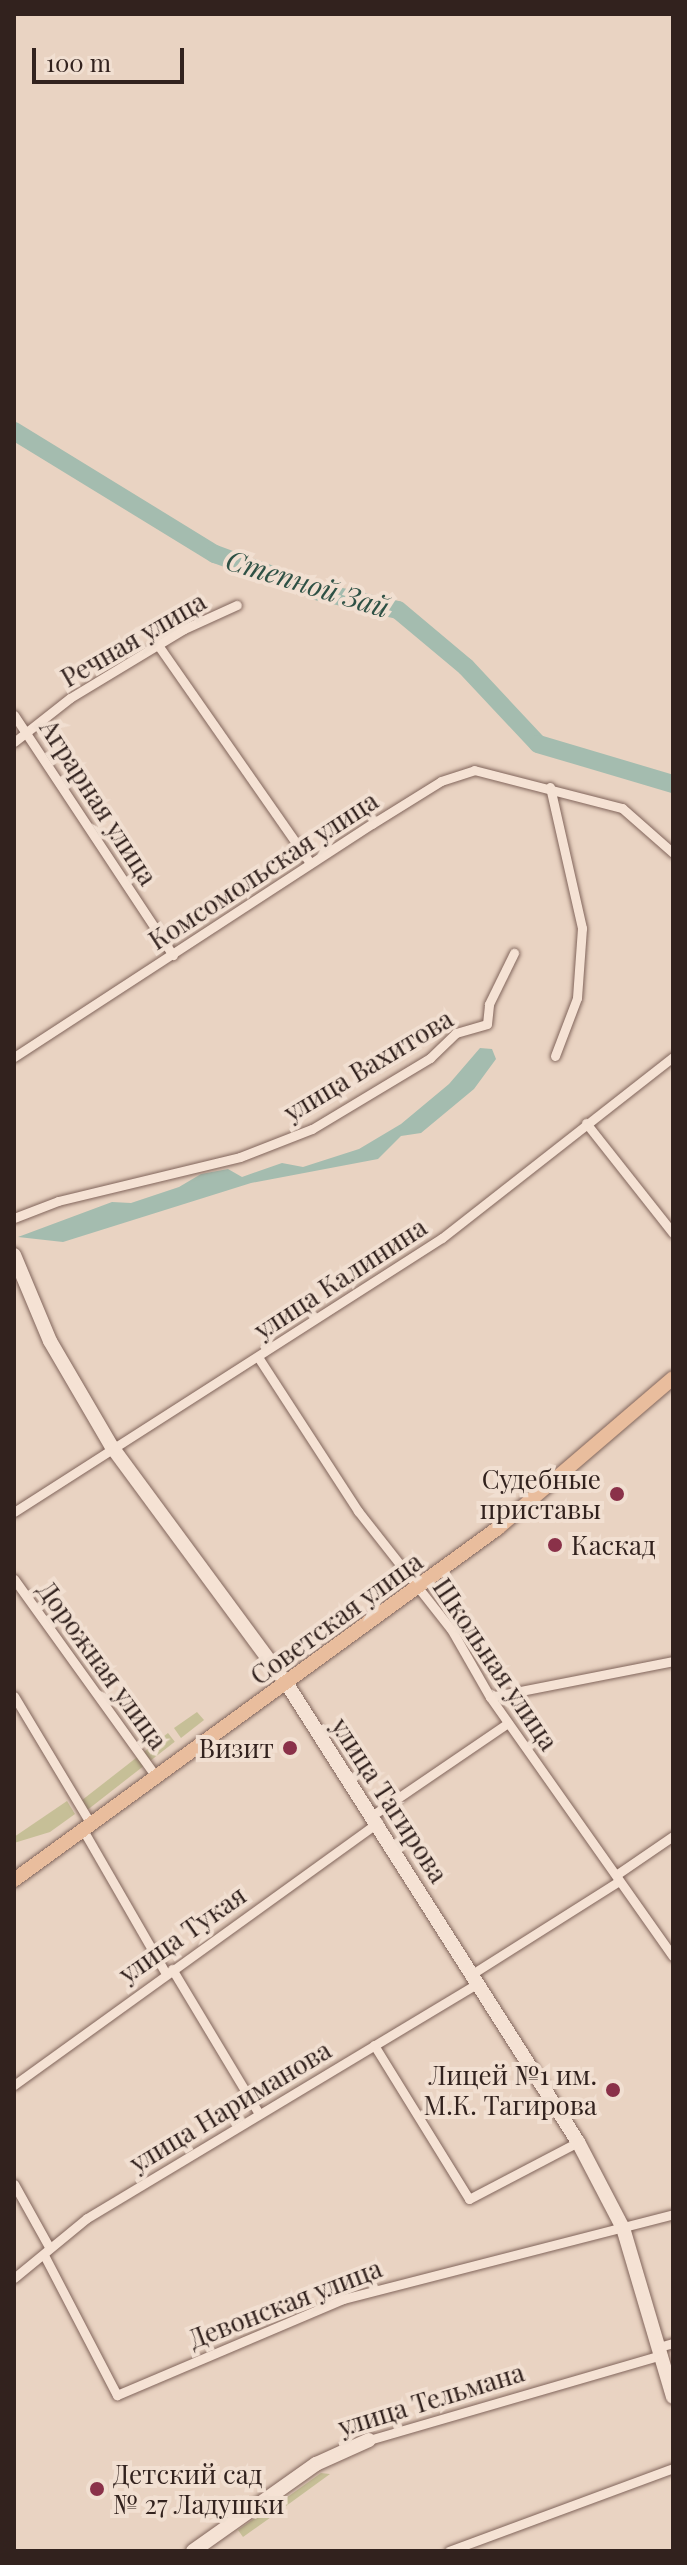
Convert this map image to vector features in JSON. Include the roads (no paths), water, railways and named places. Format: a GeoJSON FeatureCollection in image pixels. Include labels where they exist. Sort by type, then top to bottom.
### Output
{"type":"FeatureCollection","features":[{"type":"Feature","properties":{"kind":"main road","name":"Советская улица"},"geometry":{"type":"LineString","coordinates":[[14,1880],[418,1589],[498,1528],[671,1383]]}},
{"type":"Feature","properties":{"kind":"street","name":"Речная улица"},"geometry":{"type":"LineString","coordinates":[[14,742],[158,645],[237,605]]}},
{"type":"Feature","properties":{"kind":"street"},"geometry":{"type":"LineString","coordinates":[[158,645],[310,863]]}},
{"type":"Feature","properties":{"kind":"street","name":"Аграрная улица"},"geometry":{"type":"LineString","coordinates":[[14,715],[28,730],[173,955]]}},
{"type":"Feature","properties":{"kind":"street","name":"Комсомольская улица"},"geometry":{"type":"LineString","coordinates":[[14,1057],[441,781],[474,770],[550,787],[622,808],[673,853]]}},
{"type":"Feature","properties":{"kind":"street"},"geometry":{"type":"LineString","coordinates":[[550,787],[579,910],[583,954],[577,998],[555,1056]]}},
{"type":"Feature","properties":{"kind":"street","name":"улица Вахитова"},"geometry":{"type":"LineString","coordinates":[[14,1218],[58,1201],[240,1157],[312,1129],[430,1058],[456,1033],[487,1024],[489,1004],[514,953]]}},
{"type":"Feature","properties":{"kind":"street","name":"улица Калинина"},"geometry":{"type":"LineString","coordinates":[[14,1512],[442,1238],[673,1057]]}},
{"type":"Feature","properties":{"kind":"street"},"geometry":{"type":"LineString","coordinates":[[586,1123],[673,1233]]}},
{"type":"Feature","properties":{"kind":"street","name":"улица Тагирова"},"geometry":{"type":"LineString","coordinates":[[14,1255],[50,1341],[112,1447],[287,1684],[376,1818],[578,2142],[623,2228],[664,2348],[673,2397]]}},
{"type":"Feature","properties":{"kind":"street","name":"Школьная улица"},"geometry":{"type":"LineString","coordinates":[[258,1357],[358,1511],[451,1629],[490,1697],[673,1956]]}},
{"type":"Feature","properties":{"kind":"street","name":"Дорожная улица"},"geometry":{"type":"LineString","coordinates":[[14,1579],[157,1778]]}},
{"type":"Feature","properties":{"kind":"street"},"geometry":{"type":"LineString","coordinates":[[490,1697],[673,1661]]}},
{"type":"Feature","properties":{"kind":"street"},"geometry":{"type":"LineString","coordinates":[[14,1696],[168,1970],[259,2114]]}},
{"type":"Feature","properties":{"kind":"street","name":"улица Тукая"},"geometry":{"type":"LineString","coordinates":[[14,2085],[508,1723]]}},
{"type":"Feature","properties":{"kind":"street","name":"улица Нариманова"},"geometry":{"type":"LineString","coordinates":[[14,2278],[87,2218],[374,2045],[475,1979],[673,1836]]}},
{"type":"Feature","properties":{"kind":"street"},"geometry":{"type":"LineString","coordinates":[[374,2045],[469,2199],[578,2142]]}},
{"type":"Feature","properties":{"kind":"street"},"geometry":{"type":"LineString","coordinates":[[14,2184],[46,2251]]}},
{"type":"Feature","properties":{"kind":"street","name":"Девонская улица"},"geometry":{"type":"LineString","coordinates":[[46,2251],[117,2395],[343,2299],[673,2214]]}},
{"type":"Feature","properties":{"kind":"street","name":"улица Тельмана"},"geometry":{"type":"LineString","coordinates":[[193,2551],[317,2463],[369,2440],[664,2348]]}},
{"type":"Feature","properties":{"kind":"street"},"geometry":{"type":"LineString","coordinates":[[449,2551],[673,2468]]}},
{"type":"Feature","properties":{"kind":"waterway","name":"Степной Зай"},"geometry":{"type":"LineString","coordinates":[[14,431],[215,554],[316,591],[398,610],[466,667],[538,744],[673,784]]}},
{"type":"Feature","properties":{"kind":"place","name":"Судебные приставы"},"geometry":{"type":"Point","coordinates":[617,1494]}},
{"type":"Feature","properties":{"kind":"place","name":"Каскад"},"geometry":{"type":"Point","coordinates":[555,1545]}},
{"type":"Feature","properties":{"kind":"place","name":"Визит"},"geometry":{"type":"Point","coordinates":[290,1748]}},
{"type":"Feature","properties":{"kind":"place","name":"Лицей №1 им. М.К. Тагирова"},"geometry":{"type":"Point","coordinates":[613,2090]}},
{"type":"Feature","properties":{"kind":"place","name":"Детский сад № 27 Ладушки"},"geometry":{"type":"Point","coordinates":[97,2489]}}]}
